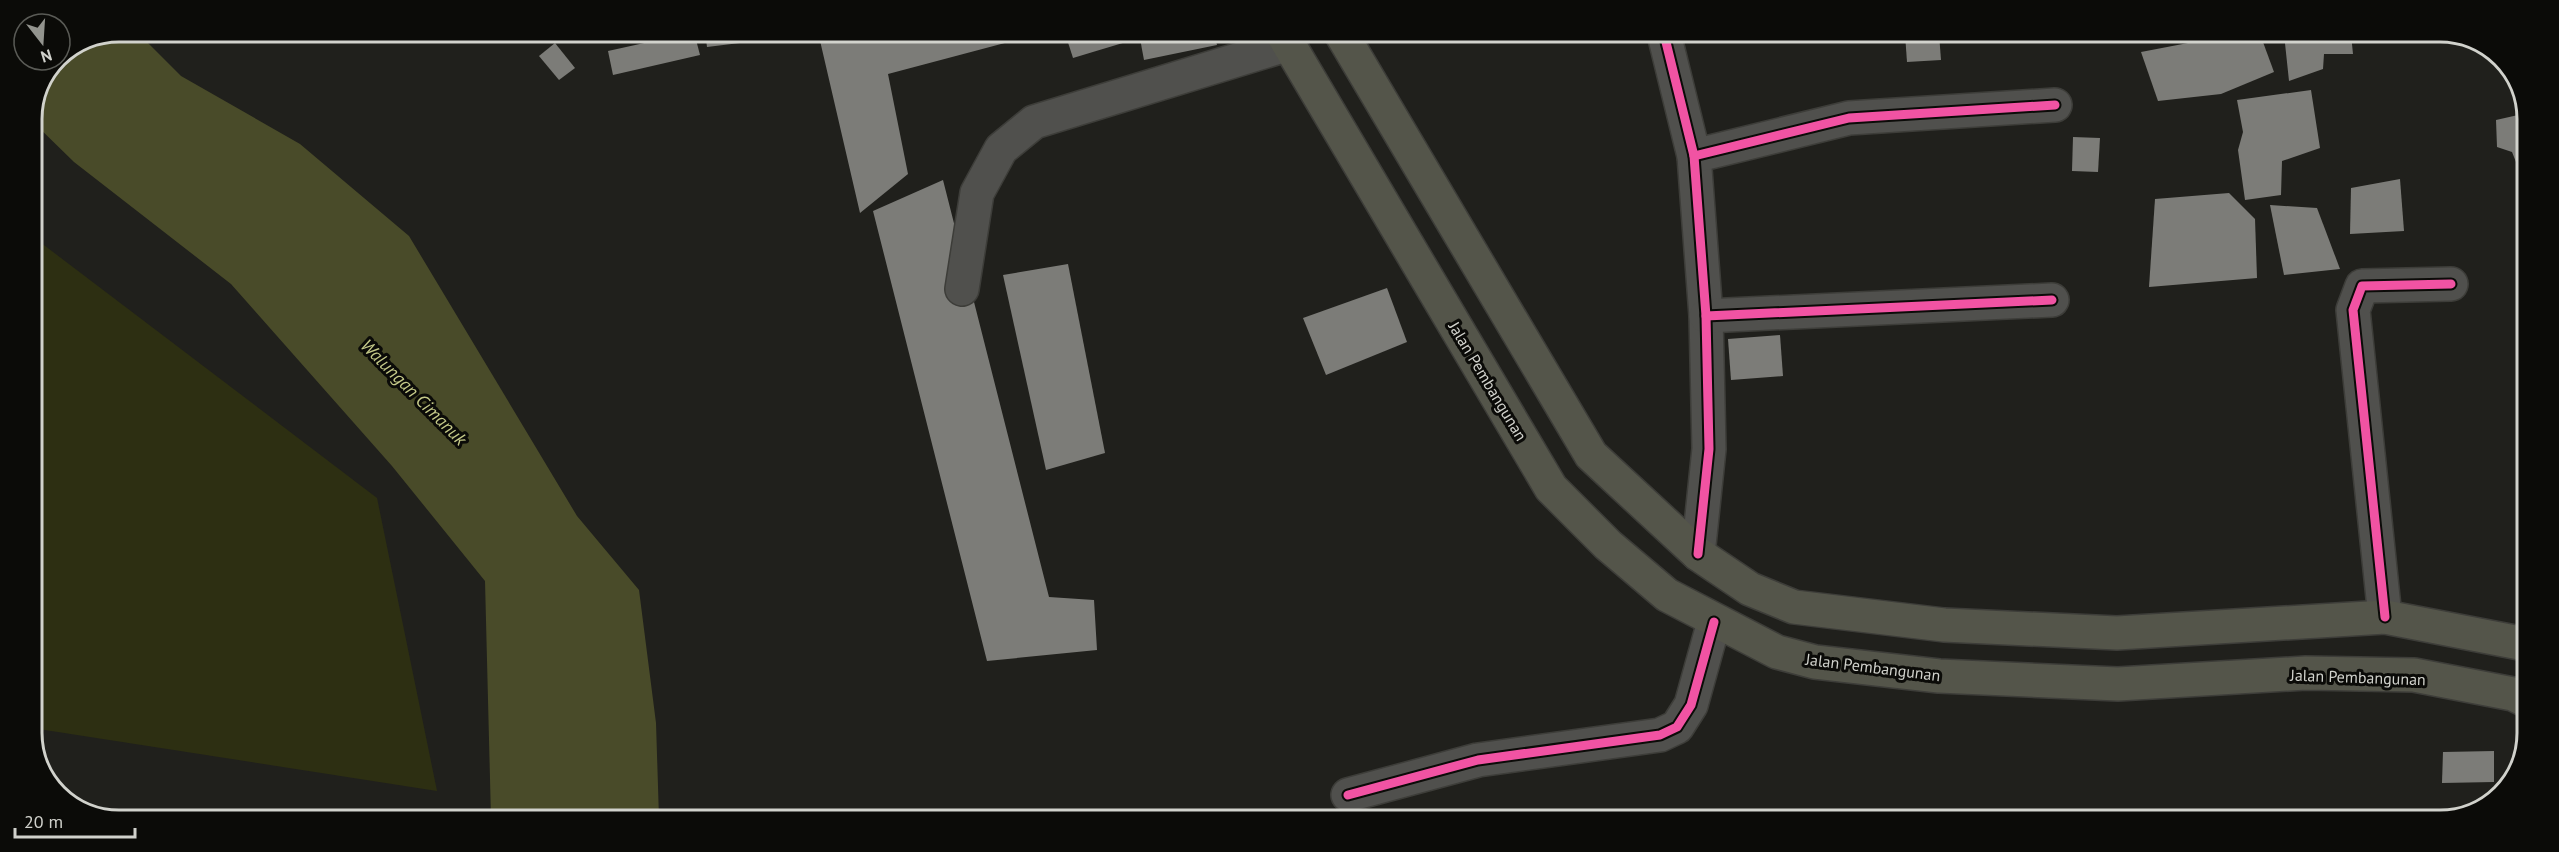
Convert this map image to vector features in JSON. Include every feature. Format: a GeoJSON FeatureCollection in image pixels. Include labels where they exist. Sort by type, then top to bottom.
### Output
{"type":"FeatureCollection","features":[{"type":"Feature","properties":{"kind":"main road","name":"Jalan Pembangunan"},"geometry":{"type":"LineString","coordinates":[[1287,42],[1551,488],[1608,546],[1667,595],[1714,622],[1777,652],[1815,662],[1939,676],[2118,684],[2306,673],[2414,675],[2517,696]]}},
{"type":"Feature","properties":{"kind":"main road"},"geometry":{"type":"LineString","coordinates":[[1346,42],[1591,455],[1698,554],[1750,589],[1794,607],[1944,626],[2117,633],[2385,617],[2517,642]]}},
{"type":"Feature","properties":{"kind":"street"},"geometry":{"type":"LineString","coordinates":[[962,289],[977,193],[1001,149],[1034,122],[1273,42]]}},
{"type":"Feature","properties":{"kind":"street"},"geometry":{"type":"LineString","coordinates":[[1666,42],[1694,156],[1706,316],[1709,448],[1698,554]]}},
{"type":"Feature","properties":{"kind":"street"},"geometry":{"type":"LineString","coordinates":[[1694,156],[1849,118],[2055,105]]}},
{"type":"Feature","properties":{"kind":"street"},"geometry":{"type":"LineString","coordinates":[[2385,617],[2353,310],[2362,286],[2451,284]]}},
{"type":"Feature","properties":{"kind":"street"},"geometry":{"type":"LineString","coordinates":[[1706,316],[2052,300]]}},
{"type":"Feature","properties":{"kind":"street"},"geometry":{"type":"LineString","coordinates":[[1348,795],[1478,759],[1660,735],[1677,727],[1691,705],[1714,622]]}},
{"type":"Feature","properties":{"kind":"shaded area"},"geometry":{"type":"Polygon","coordinates":[[[42,244],[377,498],[437,791],[42,730],[42,244]]]}},
{"type":"Feature","properties":{"kind":"water","name":"Walungan Cimanuk"},"geometry":{"type":"Polygon","coordinates":[[[147,42],[181,76],[300,144],[409,236],[577,516],[639,590],[656,723],[659,810],[491,810],[485,581],[392,466],[231,284],[74,162],[42,131],[43,104],[48,89],[58,72],[72,72],[72,58],[76,55],[104,43],[147,42]]]}},
{"type":"Feature","properties":{"kind":"building"},"geometry":{"type":"Polygon","coordinates":[[[649,42],[697,42],[700,55],[613,75],[608,51],[649,42]]]}},
{"type":"Feature","properties":{"kind":"building"},"geometry":{"type":"Polygon","coordinates":[[[706,42],[748,42],[707,47],[706,42]]]}},
{"type":"Feature","properties":{"kind":"building"},"geometry":{"type":"Polygon","coordinates":[[[820,42],[1009,42],[888,74],[908,174],[860,213],[820,42]]]}},
{"type":"Feature","properties":{"kind":"building"},"geometry":{"type":"Polygon","coordinates":[[[1068,42],[1126,42],[1073,58],[1068,42]]]}},
{"type":"Feature","properties":{"kind":"building"},"geometry":{"type":"Polygon","coordinates":[[[1141,42],[1216,42],[1217,45],[1144,60],[1141,42]]]}},
{"type":"Feature","properties":{"kind":"building"},"geometry":{"type":"Polygon","coordinates":[[[1906,42],[1940,42],[1941,60],[1907,62],[1906,42]]]}},
{"type":"Feature","properties":{"kind":"building"},"geometry":{"type":"Polygon","coordinates":[[[2193,42],[2263,42],[2274,72],[2221,94],[2158,101],[2141,52],[2193,42]]]}},
{"type":"Feature","properties":{"kind":"building"},"geometry":{"type":"Polygon","coordinates":[[[2285,42],[2352,42],[2353,54],[2324,54],[2323,69],[2289,81],[2285,42]]]}},
{"type":"Feature","properties":{"kind":"building"},"geometry":{"type":"Polygon","coordinates":[[[555,43],[575,68],[559,80],[539,56],[555,43]]]}},
{"type":"Feature","properties":{"kind":"building"},"geometry":{"type":"Polygon","coordinates":[[[2311,90],[2320,148],[2282,161],[2281,195],[2245,200],[2238,150],[2243,132],[2237,100],[2311,90]]]}},
{"type":"Feature","properties":{"kind":"building"},"geometry":{"type":"Polygon","coordinates":[[[2517,115],[2517,162],[2512,152],[2497,147],[2496,120],[2517,115]]]}},
{"type":"Feature","properties":{"kind":"building"},"geometry":{"type":"Polygon","coordinates":[[[2073,137],[2100,138],[2098,172],[2072,171],[2073,137]]]}},
{"type":"Feature","properties":{"kind":"building"},"geometry":{"type":"Polygon","coordinates":[[[2400,179],[2404,231],[2350,234],[2351,188],[2400,179]]]}},
{"type":"Feature","properties":{"kind":"building"},"geometry":{"type":"Polygon","coordinates":[[[943,180],[1049,597],[1094,600],[1097,650],[987,661],[873,211],[943,180]]]}},
{"type":"Feature","properties":{"kind":"building"},"geometry":{"type":"Polygon","coordinates":[[[2229,193],[2255,219],[2257,278],[2149,287],[2155,199],[2229,193]]]}},
{"type":"Feature","properties":{"kind":"building"},"geometry":{"type":"Polygon","coordinates":[[[2270,205],[2317,208],[2340,269],[2284,275],[2270,205]]]}},
{"type":"Feature","properties":{"kind":"building"},"geometry":{"type":"Polygon","coordinates":[[[1068,264],[1105,453],[1046,470],[1003,275],[1068,264]]]}},
{"type":"Feature","properties":{"kind":"building"},"geometry":{"type":"Polygon","coordinates":[[[1387,288],[1407,342],[1326,375],[1303,318],[1387,288]]]}},
{"type":"Feature","properties":{"kind":"building"},"geometry":{"type":"Polygon","coordinates":[[[1780,335],[1783,376],[1731,380],[1728,339],[1780,335]]]}},
{"type":"Feature","properties":{"kind":"building"},"geometry":{"type":"Polygon","coordinates":[[[2494,751],[2494,782],[2442,783],[2443,752],[2494,751]]]}},
{"type":"Feature","properties":{"kind":"cycle path"},"geometry":{"type":"LineString","coordinates":[[1666,42],[1694,156],[1706,316],[1709,449],[1698,554]]}},
{"type":"Feature","properties":{"kind":"cycle path"},"geometry":{"type":"LineString","coordinates":[[1694,156],[1849,118],[2055,105]]}},
{"type":"Feature","properties":{"kind":"cycle path"},"geometry":{"type":"LineString","coordinates":[[2385,617],[2353,310],[2362,286],[2451,284]]}},
{"type":"Feature","properties":{"kind":"cycle path"},"geometry":{"type":"LineString","coordinates":[[1706,316],[2052,300]]}},
{"type":"Feature","properties":{"kind":"cycle path"},"geometry":{"type":"LineString","coordinates":[[1348,795],[1478,760],[1660,735],[1677,727],[1691,705],[1714,622]]}}]}
